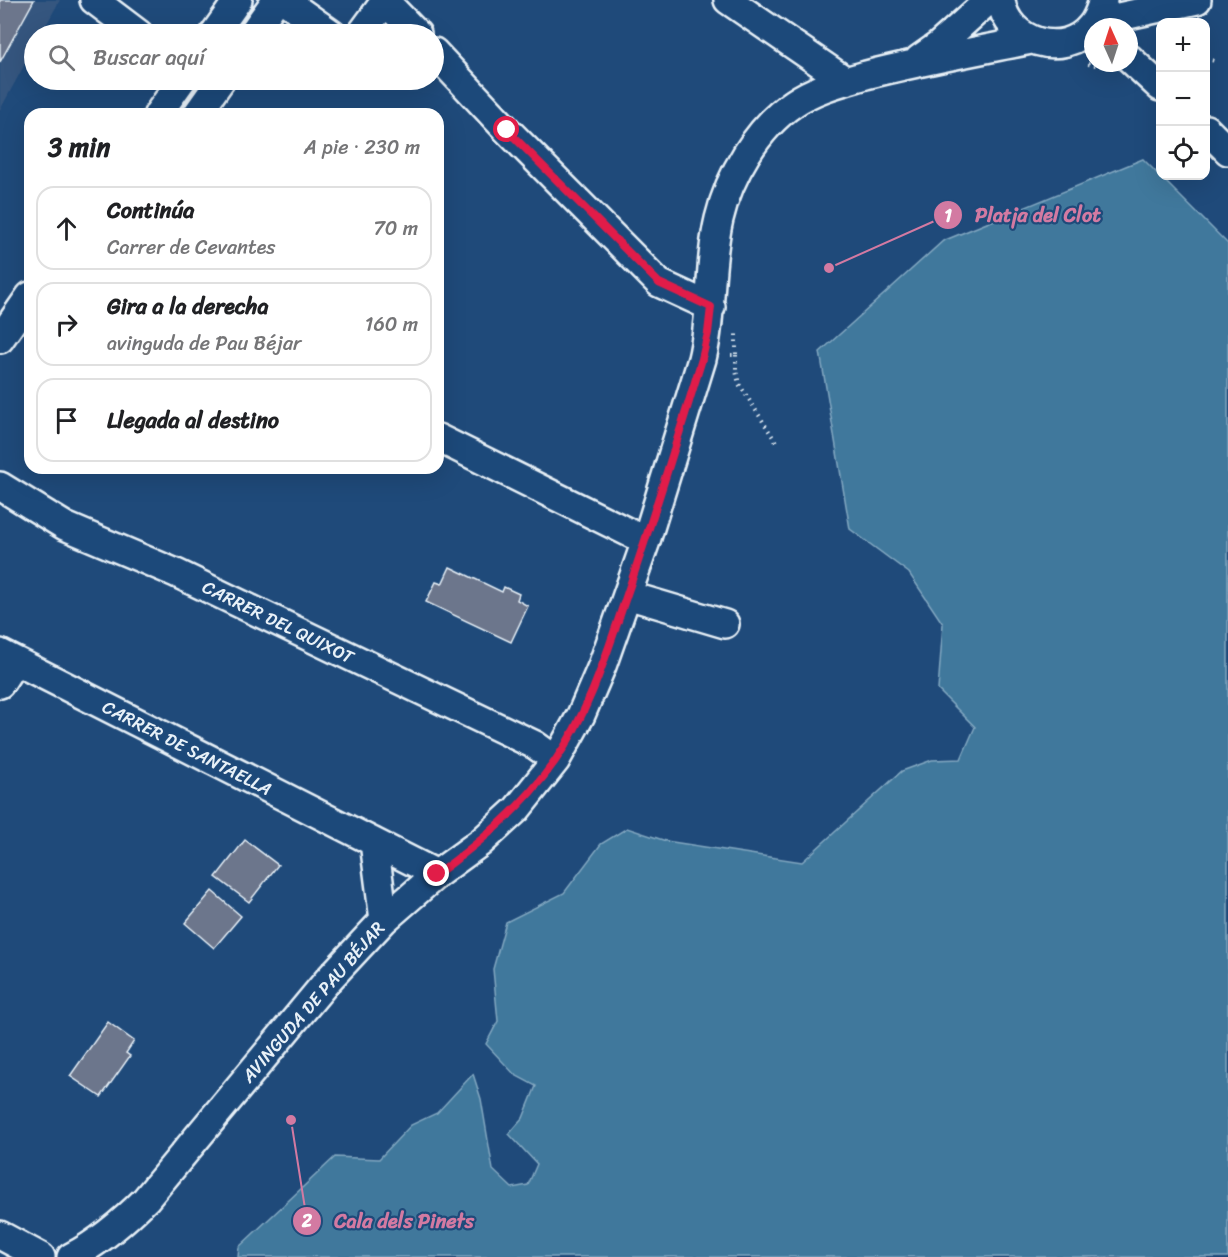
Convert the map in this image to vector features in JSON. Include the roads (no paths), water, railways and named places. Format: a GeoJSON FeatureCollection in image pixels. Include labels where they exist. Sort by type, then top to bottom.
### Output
{"type":"FeatureCollection","features":[{"type":"Feature","properties":{"kind":"street"},"geometry":{"type":"LineString","coordinates":[[93,0],[125,24]]}},
{"type":"Feature","properties":{"kind":"street"},"geometry":{"type":"LineString","coordinates":[[221,24],[238,0]]}},
{"type":"Feature","properties":{"kind":"street"},"geometry":{"type":"LineString","coordinates":[[259,24],[276,0]]}},
{"type":"Feature","properties":{"kind":"street"},"geometry":{"type":"LineString","coordinates":[[284,0],[318,24]]}},
{"type":"Feature","properties":{"kind":"street"},"geometry":{"type":"LineString","coordinates":[[728,0],[846,81]]}},
{"type":"Feature","properties":{"kind":"street","name":"AVINGUDA DE PAU BÉJAR"},"geometry":{"type":"LineString","coordinates":[[915,63],[939,45],[989,0]]}},
{"type":"Feature","properties":{"kind":"street"},"geometry":{"type":"LineString","coordinates":[[1001,0],[1007,19],[1017,32],[1031,40]]}},
{"type":"Feature","properties":{"kind":"street"},"geometry":{"type":"LineString","coordinates":[[1096,18],[1103,0]]}},
{"type":"Feature","properties":{"kind":"street","name":"AVINGUDA DE PAU BÉJAR"},"geometry":{"type":"LineString","coordinates":[[1114,18],[1197,0]]}},
{"type":"Feature","properties":{"kind":"street"},"geometry":{"type":"LineString","coordinates":[[1205,18],[1206,0]]}},
{"type":"Feature","properties":{"kind":"street"},"geometry":{"type":"LineString","coordinates":[[369,24],[386,1],[408,24]]}},
{"type":"Feature","properties":{"kind":"street","name":"AVINGUDA DE PAU BÉJAR"},"geometry":{"type":"LineString","coordinates":[[71,1257],[111,1231],[146,1199],[328,980],[384,920],[437,874],[481,842],[517,809],[556,760],[581,715],[603,666],[646,541],[708,333],[716,238],[720,217],[731,186],[767,126],[794,103],[819,89],[846,81],[915,63],[1031,40],[1044,44],[1057,44],[1084,34]]}},
{"type":"Feature","properties":{"kind":"street"},"geometry":{"type":"LineString","coordinates":[[444,63],[507,130],[659,283],[711,307]]}},
{"type":"Feature","properties":{"kind":"street"},"geometry":{"type":"LineString","coordinates":[[1138,66],[1156,82]]}},
{"type":"Feature","properties":{"kind":"street"},"geometry":{"type":"LineString","coordinates":[[162,108],[175,90]]}},
{"type":"Feature","properties":{"kind":"street"},"geometry":{"type":"LineString","coordinates":[[201,108],[214,90]]}},
{"type":"Feature","properties":{"kind":"street"},"geometry":{"type":"LineString","coordinates":[[0,339],[24,305]]}},
{"type":"Feature","properties":{"kind":"street"},"geometry":{"type":"LineString","coordinates":[[444,441],[646,541]]}},
{"type":"Feature","properties":{"kind":"street","name":"CARRER DEL QUIXOT"},"geometry":{"type":"LineString","coordinates":[[0,486],[65,526],[198,583],[535,745],[556,760]]}},
{"type":"Feature","properties":{"kind":"street"},"geometry":{"type":"LineString","coordinates":[[627,595],[725,624]]}},
{"type":"Feature","properties":{"kind":"street"},"geometry":{"type":"LineString","coordinates":[[0,684],[8,657]]}},
{"type":"Feature","properties":{"kind":"street","name":"CARRER DE SANTAELLA"},"geometry":{"type":"LineString","coordinates":[[8,657],[437,874]]}},
{"type":"Feature","properties":{"kind":"street"},"geometry":{"type":"LineString","coordinates":[[374,842],[384,920]]}},
{"type":"Feature","properties":{"kind":"street"},"geometry":{"type":"LineString","coordinates":[[0,1234],[40,1257]]}},
{"type":"Feature","properties":{"kind":"place","name":"Platja del Clot"},"geometry":{"type":"Point","coordinates":[829,268]}},
{"type":"Feature","properties":{"kind":"place","name":"Cala dels Pinets"},"geometry":{"type":"Point","coordinates":[291,1120]}}]}
